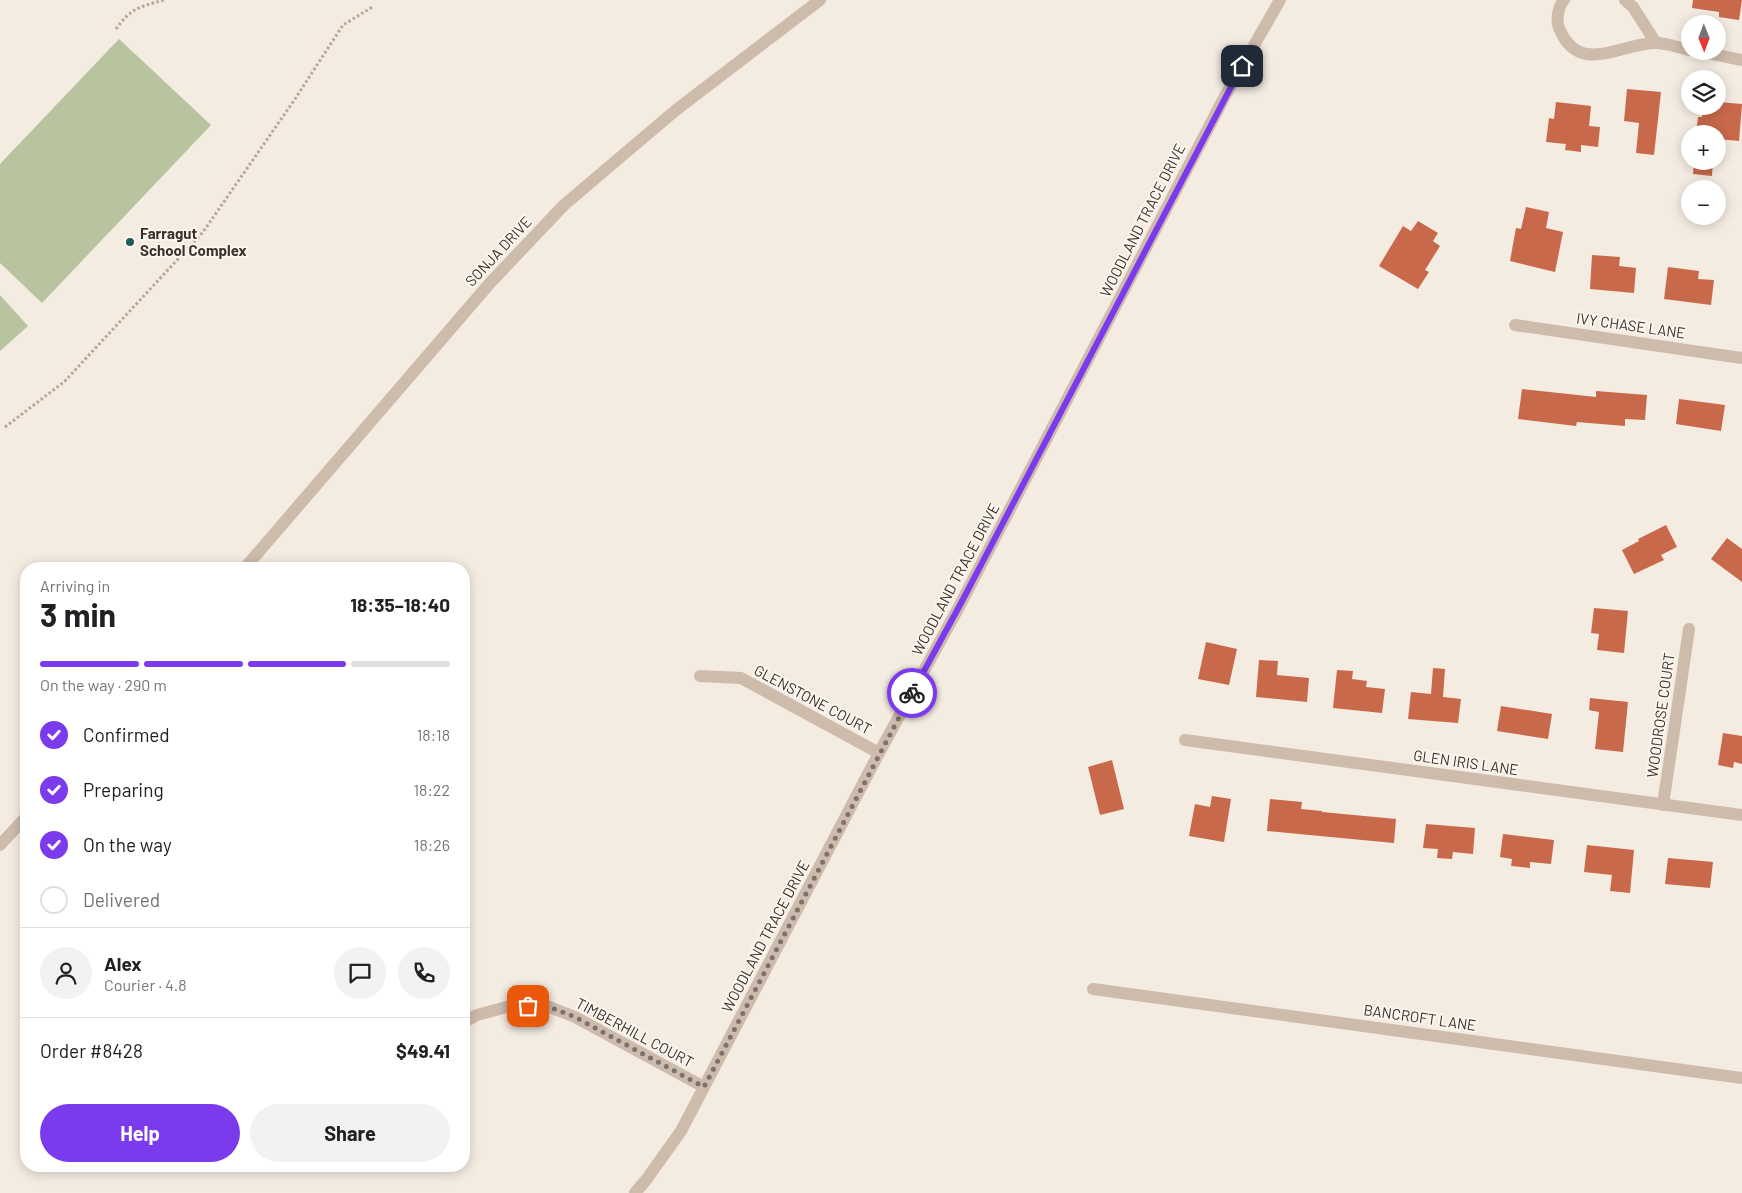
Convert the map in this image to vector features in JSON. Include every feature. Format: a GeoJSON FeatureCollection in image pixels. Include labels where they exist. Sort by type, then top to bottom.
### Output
{"type":"FeatureCollection","features":[{"type":"Feature","properties":{"kind":"street","name":"SONJA DRIVE"},"geometry":{"type":"LineString","coordinates":[[250,562],[490,283],[564,205],[676,110],[820,0]]}},
{"type":"Feature","properties":{"kind":"street","name":"WOODLAND TRACE DRIVE"},"geometry":{"type":"LineString","coordinates":[[635,1193],[681,1131],[879,753],[960,605],[1225,96],[1280,0]]}},
{"type":"Feature","properties":{"kind":"street"},"geometry":{"type":"LineString","coordinates":[[1564,0],[1561,4],[1557,23],[1564,39],[1577,52],[1592,54],[1612,53],[1630,47],[1656,43],[1681,48]]}},
{"type":"Feature","properties":{"kind":"street"},"geometry":{"type":"LineString","coordinates":[[1625,0],[1632,6],[1656,43]]}},
{"type":"Feature","properties":{"kind":"street"},"geometry":{"type":"LineString","coordinates":[[1726,57],[1742,60]]}},
{"type":"Feature","properties":{"kind":"street","name":"IVY CHASE LANE"},"geometry":{"type":"LineString","coordinates":[[1515,325],[1742,358]]}},
{"type":"Feature","properties":{"kind":"street","name":"WOODROSE COURT"},"geometry":{"type":"LineString","coordinates":[[1663,805],[1689,629]]}},
{"type":"Feature","properties":{"kind":"street","name":"GLENSTONE COURT"},"geometry":{"type":"LineString","coordinates":[[700,676],[741,678],[879,753]]}},
{"type":"Feature","properties":{"kind":"street","name":"GLEN IRIS LANE"},"geometry":{"type":"LineString","coordinates":[[1185,740],[1742,816]]}},
{"type":"Feature","properties":{"kind":"street"},"geometry":{"type":"LineString","coordinates":[[0,845],[20,823]]}},
{"type":"Feature","properties":{"kind":"street","name":"BANCROFT LANE"},"geometry":{"type":"LineString","coordinates":[[1094,989],[1742,1078]]}},
{"type":"Feature","properties":{"kind":"street","name":"TIMBERHILL COURT"},"geometry":{"type":"LineString","coordinates":[[470,1019],[510,1006],[547,1006],[575,1017],[704,1087]]}},
{"type":"Feature","properties":{"kind":"path"},"geometry":{"type":"LineString","coordinates":[[116,29],[127,14],[142,6],[164,0]]}},
{"type":"Feature","properties":{"kind":"path"},"geometry":{"type":"LineString","coordinates":[[4,427],[64,382],[203,232],[295,99],[343,25],[374,6]]}},
{"type":"Feature","properties":{"kind":"green space"},"geometry":{"type":"Polygon","coordinates":[[[119,39],[211,125],[42,303],[0,263],[0,164],[119,39]]]}},
{"type":"Feature","properties":{"kind":"green space"},"geometry":{"type":"Polygon","coordinates":[[[0,295],[28,326],[0,351],[0,295]]]}},
{"type":"Feature","properties":{"kind":"building"},"geometry":{"type":"Polygon","coordinates":[[[1693,0],[1742,0],[1739,20],[1726,18],[1726,15],[1719,15],[1719,12],[1692,8],[1693,0]]]}},
{"type":"Feature","properties":{"kind":"building"},"geometry":{"type":"Polygon","coordinates":[[[1627,89],[1661,92],[1654,155],[1636,153],[1639,123],[1624,121],[1627,89]]]}},
{"type":"Feature","properties":{"kind":"building"},"geometry":{"type":"Polygon","coordinates":[[[1556,102],[1591,106],[1589,126],[1600,127],[1598,147],[1581,145],[1581,152],[1565,150],[1566,144],[1546,142],[1549,118],[1554,119],[1556,102]]]}},
{"type":"Feature","properties":{"kind":"building"},"geometry":{"type":"Polygon","coordinates":[[[1726,103],[1742,104],[1739,141],[1726,140],[1726,125],[1697,125],[1698,117],[1702,117],[1702,115],[1726,115],[1726,103]]]}},
{"type":"Feature","properties":{"kind":"building"},"geometry":{"type":"Polygon","coordinates":[[[1693,170],[1712,170],[1712,176],[1693,174],[1693,170]]]}},
{"type":"Feature","properties":{"kind":"building"},"geometry":{"type":"Polygon","coordinates":[[[1526,207],[1549,212],[1546,228],[1563,232],[1555,272],[1510,261],[1516,228],[1521,229],[1526,207]]]}},
{"type":"Feature","properties":{"kind":"building"},"geometry":{"type":"Polygon","coordinates":[[[1418,221],[1438,233],[1433,241],[1440,246],[1425,270],[1429,272],[1418,289],[1379,266],[1403,226],[1411,231],[1418,221]]]}},
{"type":"Feature","properties":{"kind":"building"},"geometry":{"type":"Polygon","coordinates":[[[1592,255],[1620,257],[1619,266],[1636,268],[1634,293],[1590,289],[1592,255]]]}},
{"type":"Feature","properties":{"kind":"building"},"geometry":{"type":"Polygon","coordinates":[[[1668,267],[1699,271],[1698,279],[1714,280],[1711,305],[1664,299],[1668,267]]]}},
{"type":"Feature","properties":{"kind":"building"},"geometry":{"type":"Polygon","coordinates":[[[1522,389],[1596,397],[1596,391],[1647,395],[1645,420],[1625,419],[1625,426],[1577,422],[1576,426],[1518,419],[1522,389]]]}},
{"type":"Feature","properties":{"kind":"building"},"geometry":{"type":"Polygon","coordinates":[[[1679,399],[1725,405],[1721,431],[1676,424],[1679,399]]]}},
{"type":"Feature","properties":{"kind":"building"},"geometry":{"type":"Polygon","coordinates":[[[1666,525],[1677,547],[1661,555],[1664,560],[1634,574],[1622,550],[1639,541],[1638,539],[1666,525]]]}},
{"type":"Feature","properties":{"kind":"building"},"geometry":{"type":"Polygon","coordinates":[[[1727,538],[1742,549],[1742,582],[1711,559],[1727,538]]]}},
{"type":"Feature","properties":{"kind":"building"},"geometry":{"type":"Polygon","coordinates":[[[1594,608],[1628,611],[1624,653],[1597,650],[1599,634],[1591,633],[1594,608]]]}},
{"type":"Feature","properties":{"kind":"building"},"geometry":{"type":"Polygon","coordinates":[[[1206,642],[1237,649],[1229,685],[1198,679],[1206,642]]]}},
{"type":"Feature","properties":{"kind":"building"},"geometry":{"type":"Polygon","coordinates":[[[1259,660],[1278,661],[1277,675],[1309,678],[1307,702],[1256,697],[1259,660]]]}},
{"type":"Feature","properties":{"kind":"building"},"geometry":{"type":"Polygon","coordinates":[[[1433,668],[1445,669],[1443,697],[1461,699],[1458,723],[1408,719],[1411,692],[1431,694],[1433,668]]]}},
{"type":"Feature","properties":{"kind":"building"},"geometry":{"type":"Polygon","coordinates":[[[1337,670],[1353,671],[1352,679],[1367,681],[1366,687],[1385,689],[1382,713],[1333,708],[1337,670]]]}},
{"type":"Feature","properties":{"kind":"building"},"geometry":{"type":"Polygon","coordinates":[[[1590,698],[1628,702],[1623,752],[1595,749],[1599,712],[1589,710],[1590,698]]]}},
{"type":"Feature","properties":{"kind":"building"},"geometry":{"type":"Polygon","coordinates":[[[1501,706],[1552,714],[1548,739],[1497,731],[1501,706]]]}},
{"type":"Feature","properties":{"kind":"building"},"geometry":{"type":"Polygon","coordinates":[[[1723,733],[1742,736],[1742,764],[1734,762],[1733,768],[1718,765],[1723,733]]]}},
{"type":"Feature","properties":{"kind":"building"},"geometry":{"type":"Polygon","coordinates":[[[1112,760],[1124,809],[1100,815],[1088,767],[1112,760]]]}},
{"type":"Feature","properties":{"kind":"building"},"geometry":{"type":"Polygon","coordinates":[[[1212,796],[1231,799],[1224,842],[1189,836],[1195,804],[1210,807],[1212,796]]]}},
{"type":"Feature","properties":{"kind":"building"},"geometry":{"type":"Polygon","coordinates":[[[1270,799],[1302,802],[1301,809],[1396,819],[1394,843],[1267,831],[1270,799]]]}},
{"type":"Feature","properties":{"kind":"building"},"geometry":{"type":"Polygon","coordinates":[[[1426,824],[1475,828],[1473,854],[1453,852],[1452,859],[1437,858],[1438,849],[1423,848],[1426,824]]]}},
{"type":"Feature","properties":{"kind":"building"},"geometry":{"type":"Polygon","coordinates":[[[1503,834],[1554,840],[1551,864],[1530,862],[1530,868],[1511,866],[1512,859],[1500,857],[1503,834]]]}},
{"type":"Feature","properties":{"kind":"building"},"geometry":{"type":"Polygon","coordinates":[[[1587,845],[1634,850],[1630,893],[1610,891],[1612,875],[1584,872],[1587,845]]]}},
{"type":"Feature","properties":{"kind":"building"},"geometry":{"type":"Polygon","coordinates":[[[1668,858],[1713,862],[1710,888],[1665,884],[1668,858]]]}},
{"type":"Feature","properties":{"kind":"way so far"},"geometry":{"type":"LineString","coordinates":[[528,1006],[547,1006],[575,1017],[704,1087],[912,693]]}},
{"type":"Feature","properties":{"kind":"place","name":"Farragut School Complex"},"geometry":{"type":"Point","coordinates":[130,242]}},
{"type":"Feature","properties":{"kind":"route"},"geometry":{"type":"LineString","coordinates":[[912,693],[1242,66]]}}]}
